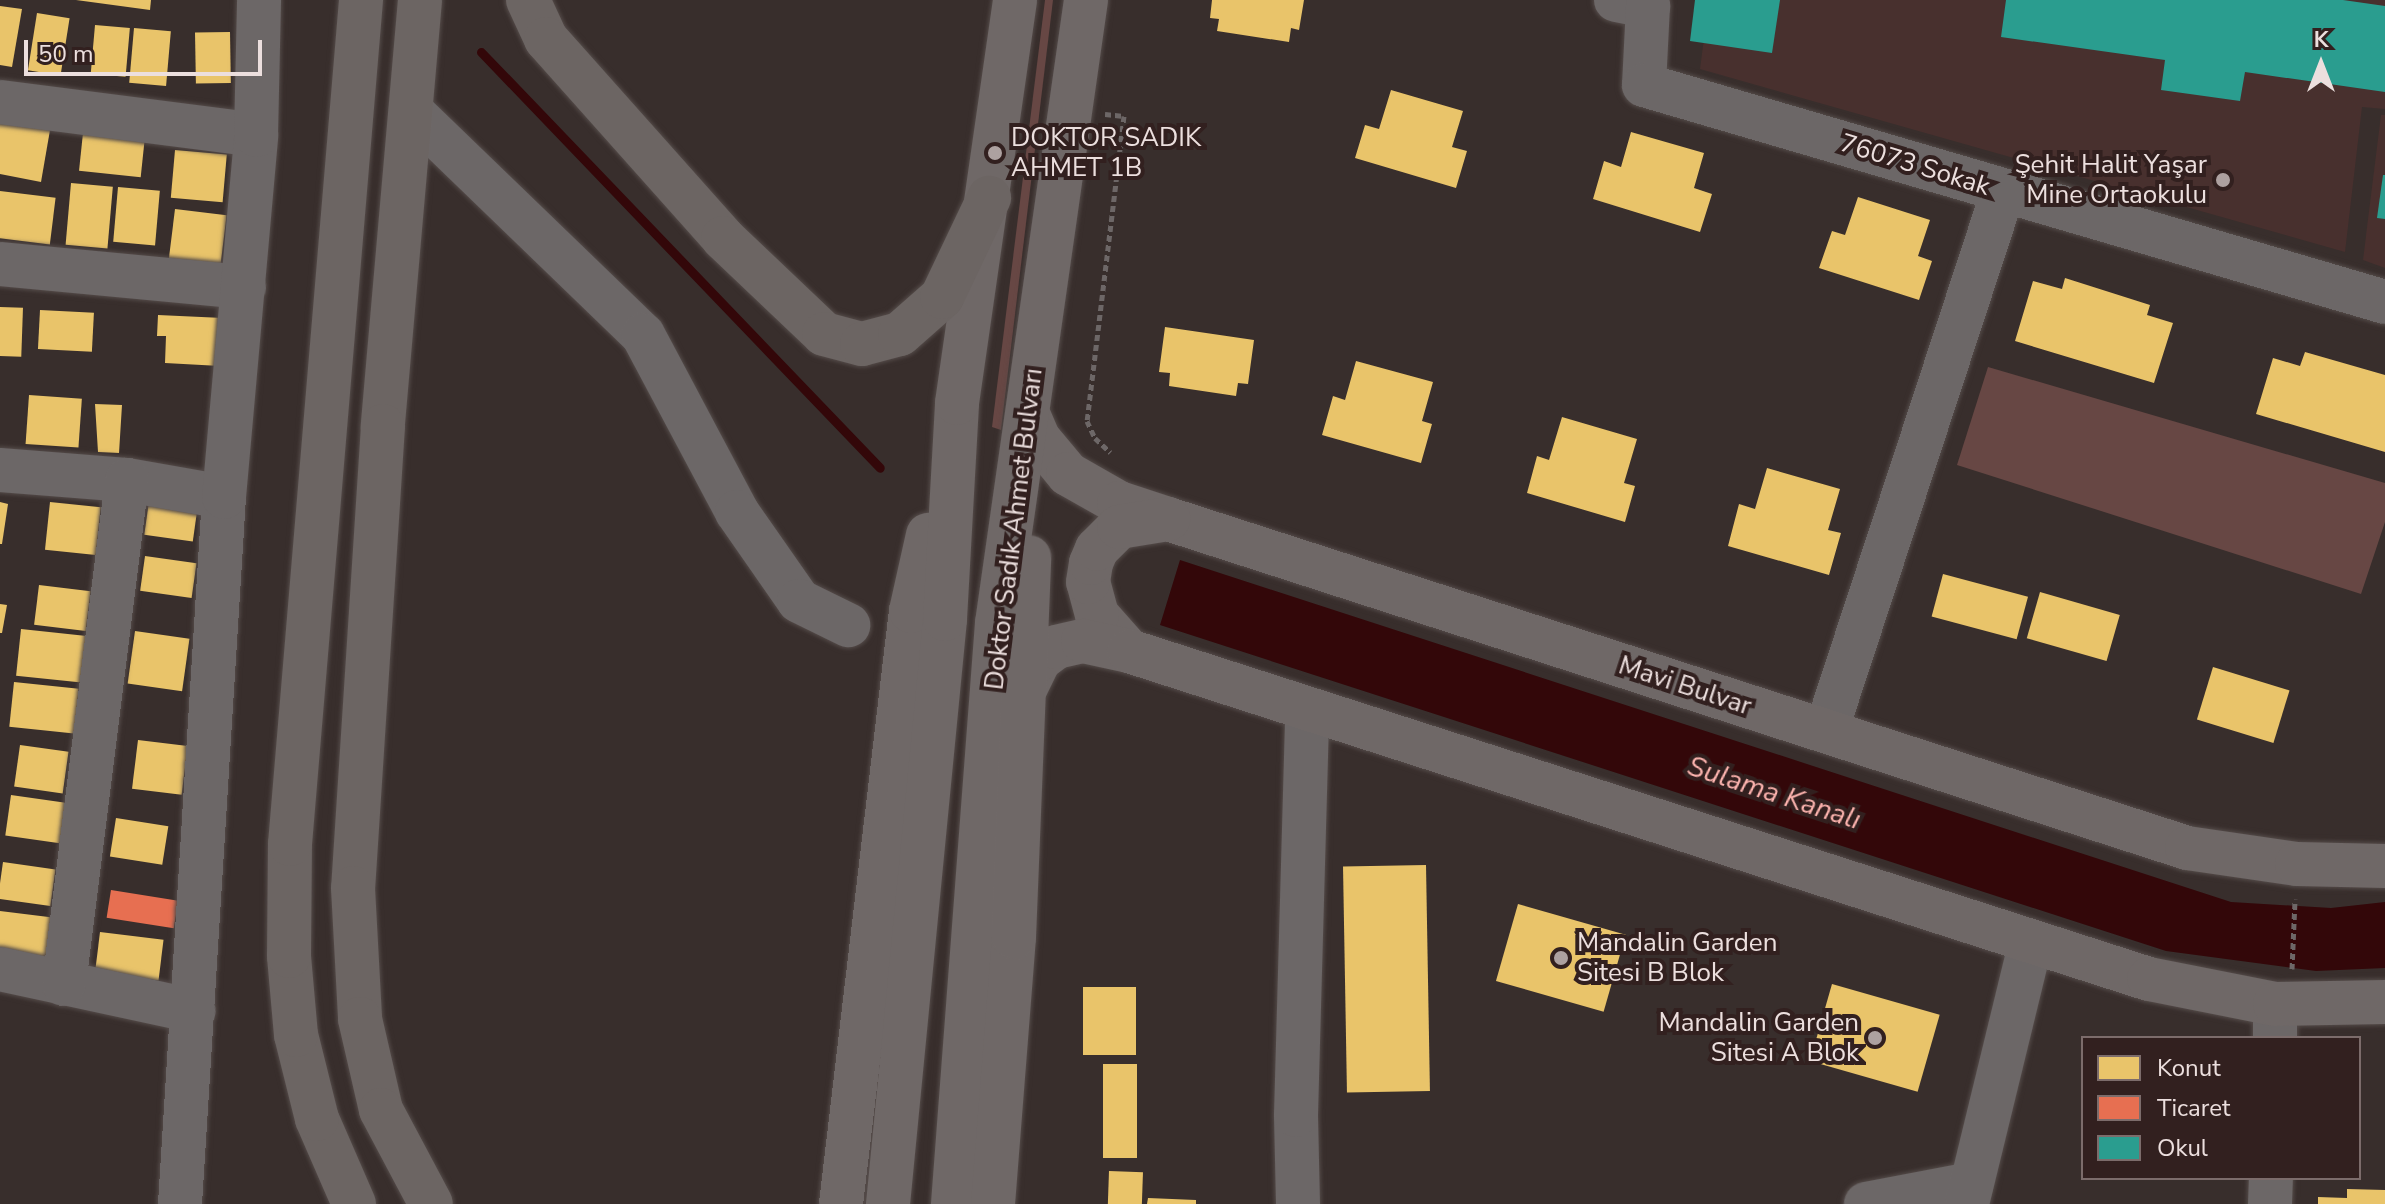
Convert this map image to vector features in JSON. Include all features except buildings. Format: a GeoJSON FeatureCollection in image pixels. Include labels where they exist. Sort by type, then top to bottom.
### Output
{"type":"FeatureCollection","features":[{"type":"Feature","properties":{"kind":"highway"},"geometry":{"type":"LineString","coordinates":[[354,1204],[317,1119],[296,1035],[289,956],[290,844],[361,0]]}},
{"type":"Feature","properties":{"kind":"highway"},"geometry":{"type":"LineString","coordinates":[[420,0],[383,426],[353,888],[360,1019],[381,1110],[431,1204]]}},
{"type":"Feature","properties":{"kind":"highway"},"geometry":{"type":"LineString","coordinates":[[528,0],[546,39],[723,238],[824,334],[862,344],[900,334],[942,297],[989,198]]}},
{"type":"Feature","properties":{"kind":"main road"},"geometry":{"type":"LineString","coordinates":[[842,1203],[911,611],[957,403],[989,198],[1015,0]]}},
{"type":"Feature","properties":{"kind":"main road","name":"Doktor Sadık Ahmet Bulvarı"},"geometry":{"type":"LineString","coordinates":[[953,1204],[997,623],[1086,0]]}},
{"type":"Feature","properties":{"kind":"main road"},"geometry":{"type":"LineString","coordinates":[[888,1204],[945,619],[957,403]]}},
{"type":"Feature","properties":{"kind":"main road"},"geometry":{"type":"LineString","coordinates":[[993,1204],[1026,687],[1028,414]]}},
{"type":"Feature","properties":{"kind":"main road","name":"Mavi Bulvar"},"geometry":{"type":"LineString","coordinates":[[1028,414],[1038,438],[1068,474],[1119,503],[2187,848],[2297,864],[2385,866]]}},
{"type":"Feature","properties":{"kind":"main road"},"geometry":{"type":"LineString","coordinates":[[1129,651],[1097,615],[1088,582],[1091,563],[1097,549],[1119,527],[1168,519]]}},
{"type":"Feature","properties":{"kind":"main road"},"geometry":{"type":"LineString","coordinates":[[1026,687],[1039,660],[1056,647],[1083,641],[1129,651],[2149,979],[2280,1008],[2385,1002]]}},
{"type":"Feature","properties":{"kind":"street"},"geometry":{"type":"LineString","coordinates":[[180,1204],[224,497],[256,135],[259,0]]}},
{"type":"Feature","properties":{"kind":"street","name":"76073 Sokak"},"geometry":{"type":"LineString","coordinates":[[1638,2],[1644,85],[2385,302]]}},
{"type":"Feature","properties":{"kind":"street"},"geometry":{"type":"LineString","coordinates":[[0,102],[256,135]]}},
{"type":"Feature","properties":{"kind":"street"},"geometry":{"type":"LineString","coordinates":[[411,111],[643,335],[737,512],[799,601],[848,625]]}},
{"type":"Feature","properties":{"kind":"street"},"geometry":{"type":"LineString","coordinates":[[1826,731],[2003,192]]}},
{"type":"Feature","properties":{"kind":"street"},"geometry":{"type":"LineString","coordinates":[[0,264],[244,287]]}},
{"type":"Feature","properties":{"kind":"street"},"geometry":{"type":"LineString","coordinates":[[0,470],[127,480],[224,497]]}},
{"type":"Feature","properties":{"kind":"street"},"geometry":{"type":"LineString","coordinates":[[64,984],[127,480]]}},
{"type":"Feature","properties":{"kind":"street"},"geometry":{"type":"LineString","coordinates":[[1298,1204],[1296,1115],[1307,709]]}},
{"type":"Feature","properties":{"kind":"street"},"geometry":{"type":"LineString","coordinates":[[1866,1204],[1969,1194],[2031,942]]}},
{"type":"Feature","properties":{"kind":"street"},"geometry":{"type":"LineString","coordinates":[[0,969],[194,1011]]}},
{"type":"Feature","properties":{"kind":"street"},"geometry":{"type":"LineString","coordinates":[[2270,1204],[2271,1180]]}},
{"type":"Feature","properties":{"kind":"path"},"geometry":{"type":"LineString","coordinates":[[1100,114],[1124,116],[1087,421],[1095,438],[1112,454]]}},
{"type":"Feature","properties":{"kind":"path"},"geometry":{"type":"LineString","coordinates":[[2280,1008],[2296,882]]}},
{"type":"Feature","properties":{"kind":"shaded area"},"geometry":{"type":"Polygon","coordinates":[[[1045,0],[1053,0],[1001,430],[992,427],[1045,0]]]}},
{"type":"Feature","properties":{"kind":"shaded area","name":"Şehit Halit Yaşar Mine Ortaokulu"},"geometry":{"type":"Polygon","coordinates":[[[1709,0],[2385,0],[2385,109],[2362,107],[2345,252],[1700,69],[1709,0]]]}},
{"type":"Feature","properties":{"kind":"shaded area"},"geometry":{"type":"Polygon","coordinates":[[[2381,115],[2385,115],[2385,268],[2363,260],[2381,115]]]}},
{"type":"Feature","properties":{"kind":"shaded area"},"geometry":{"type":"Polygon","coordinates":[[[1988,367],[2385,483],[2385,522],[2361,594],[1957,465],[1988,367]]]}},
{"type":"Feature","properties":{"kind":"water","name":"Sulama Kanalı"},"geometry":{"type":"Polygon","coordinates":[[[1180,560],[2231,902],[2331,908],[2385,902],[2385,968],[2316,971],[2166,951],[1160,625],[1180,560]]]}},
{"type":"Feature","properties":{"kind":"waterway"},"geometry":{"type":"LineString","coordinates":[[481,52],[880,468]]}},
{"type":"Feature","properties":{"kind":"place","name":"DOKTOR SADIK AHMET 1B"},"geometry":{"type":"Point","coordinates":[995,153]}},
{"type":"Feature","properties":{"kind":"place","name":"Şehit Halit Yaşar Mine Ortaokulu"},"geometry":{"type":"Point","coordinates":[2223,180]}},
{"type":"Feature","properties":{"kind":"place","name":"Mandalin Garden Sitesi B Blok"},"geometry":{"type":"Point","coordinates":[1561,958]}},
{"type":"Feature","properties":{"kind":"place","name":"Mandalin Garden Sitesi A Blok"},"geometry":{"type":"Point","coordinates":[1875,1038]}}]}
